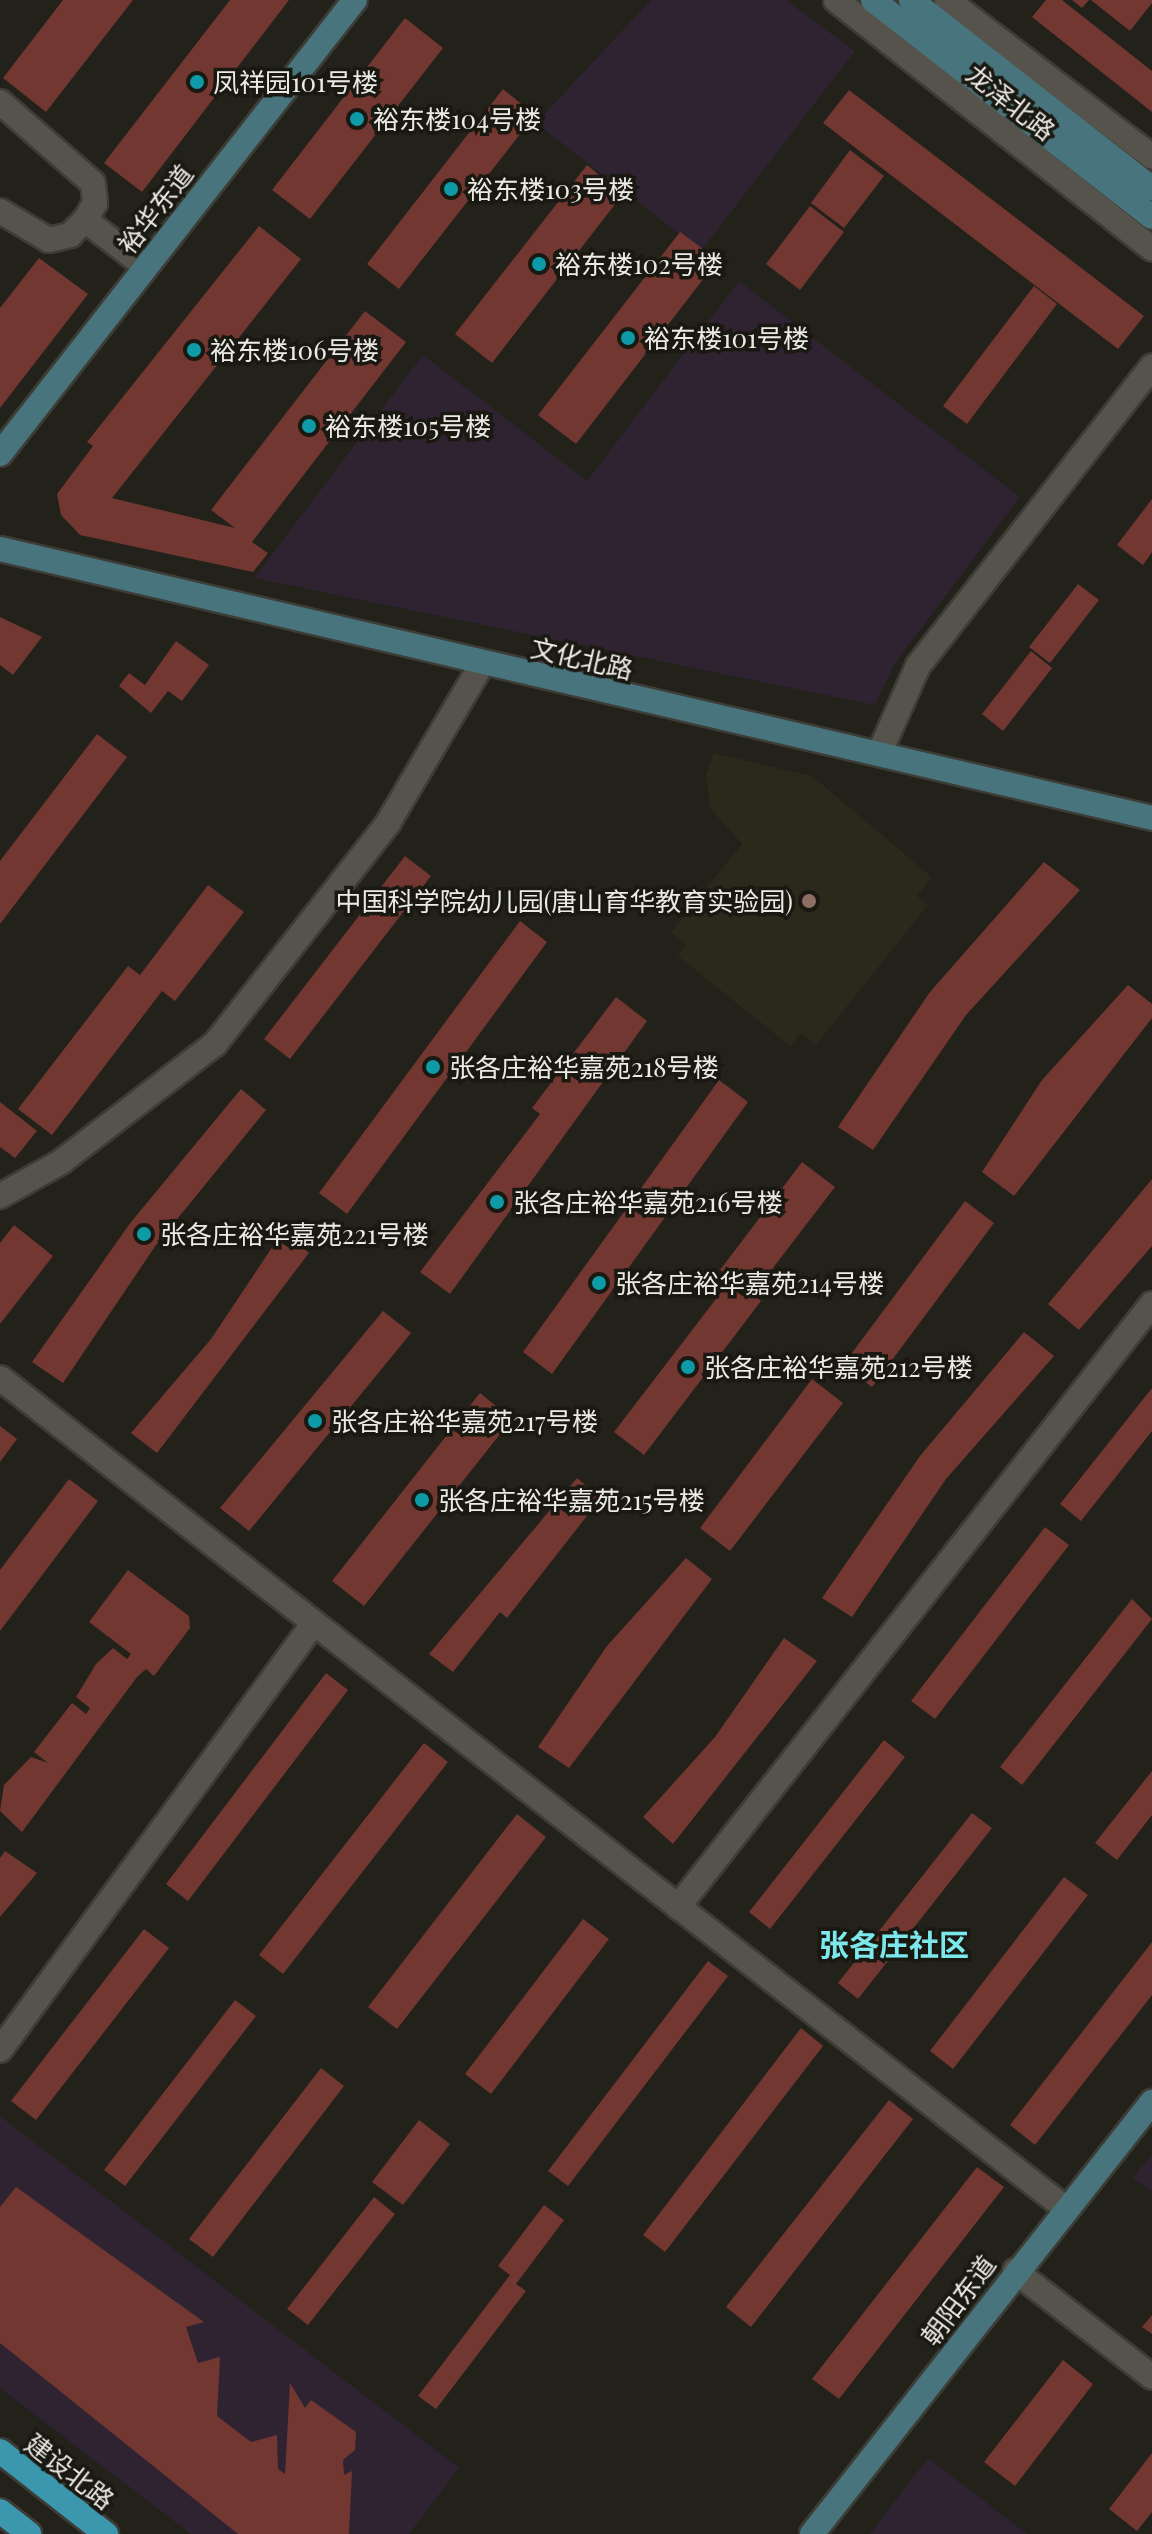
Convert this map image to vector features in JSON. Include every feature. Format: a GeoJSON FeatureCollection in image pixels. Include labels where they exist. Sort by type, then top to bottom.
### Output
{"type":"FeatureCollection","features":[{"type":"Feature","properties":{"kind":"main road","name":"建设北路"},"geometry":{"type":"LineString","coordinates":[[0,2451],[106,2534]]}},
{"type":"Feature","properties":{"kind":"main road"},"geometry":{"type":"LineString","coordinates":[[0,2511],[29,2534]]}},
{"type":"Feature","properties":{"kind":"street","name":"裕华东道"},"geometry":{"type":"LineString","coordinates":[[0,454],[355,0]]}},
{"type":"Feature","properties":{"kind":"street","name":"龙泽北路"},"geometry":{"type":"LineString","coordinates":[[836,0],[1152,249]]}},
{"type":"Feature","properties":{"kind":"street","name":"龙泽北路"},"geometry":{"type":"LineString","coordinates":[[873,0],[1152,217]]}},
{"type":"Feature","properties":{"kind":"street","name":"龙泽北路"},"geometry":{"type":"LineString","coordinates":[[911,0],[1152,188]]}},
{"type":"Feature","properties":{"kind":"street","name":"龙泽北路"},"geometry":{"type":"LineString","coordinates":[[947,0],[1152,157]]}},
{"type":"Feature","properties":{"kind":"street"},"geometry":{"type":"LineString","coordinates":[[0,102],[93,183],[95,203],[85,220],[70,235],[49,240],[0,211]]}},
{"type":"Feature","properties":{"kind":"street"},"geometry":{"type":"LineString","coordinates":[[85,220],[145,266]]}},
{"type":"Feature","properties":{"kind":"street"},"geometry":{"type":"LineString","coordinates":[[879,754],[918,666],[1152,366]]}},
{"type":"Feature","properties":{"kind":"street","name":"文化北路"},"geometry":{"type":"LineString","coordinates":[[0,549],[1152,818]]}},
{"type":"Feature","properties":{"kind":"street"},"geometry":{"type":"LineString","coordinates":[[2,1192],[61,1162],[215,1044],[388,823],[482,664]]}},
{"type":"Feature","properties":{"kind":"street"},"geometry":{"type":"LineString","coordinates":[[678,1907],[1152,1304]]}},
{"type":"Feature","properties":{"kind":"street"},"geometry":{"type":"LineString","coordinates":[[0,1378],[1065,2208]]}},
{"type":"Feature","properties":{"kind":"street"},"geometry":{"type":"LineString","coordinates":[[0,2050],[314,1623]]}},
{"type":"Feature","properties":{"kind":"street","name":"朝阳东道"},"geometry":{"type":"LineString","coordinates":[[812,2534],[1015,2271],[1152,2102]]}},
{"type":"Feature","properties":{"kind":"street"},"geometry":{"type":"LineString","coordinates":[[1015,2271],[1152,2377]]}},
{"type":"Feature","properties":{"kind":"shaded area"},"geometry":{"type":"Polygon","coordinates":[[[651,0],[786,0],[855,51],[701,251],[536,123],[651,0]]]}},
{"type":"Feature","properties":{"kind":"shaded area"},"geometry":{"type":"Polygon","coordinates":[[[739,281],[1020,497],[895,663],[875,705],[254,578],[423,355],[587,481],[739,281]]]}},
{"type":"Feature","properties":{"kind":"shaded area","name":"中国科学院幼儿园(唐山育华教育实验园)"},"geometry":{"type":"Polygon","coordinates":[[[714,753],[812,776],[932,877],[917,896],[928,905],[816,1045],[801,1033],[790,1046],[678,956],[686,944],[671,932],[742,844],[710,808],[706,775],[714,753]]]}},
{"type":"Feature","properties":{"kind":"shaded area"},"geometry":{"type":"Polygon","coordinates":[[[0,2116],[459,2468],[409,2534],[191,2534],[0,2388],[0,2116]]]}},
{"type":"Feature","properties":{"kind":"shaded area"},"geometry":{"type":"Polygon","coordinates":[[[1152,2154],[1152,2192],[1133,2178],[1152,2154]]]}},
{"type":"Feature","properties":{"kind":"shaded area"},"geometry":{"type":"Polygon","coordinates":[[[928,2458],[1027,2534],[870,2534],[928,2458]]]}},
{"type":"Feature","properties":{"kind":"building"},"geometry":{"type":"Polygon","coordinates":[[[63,0],[133,0],[46,112],[3,78],[63,0]]]}},
{"type":"Feature","properties":{"kind":"building","name":"凤祥园101号楼"},"geometry":{"type":"Polygon","coordinates":[[[230,0],[289,0],[142,192],[104,163],[230,0]]]}},
{"type":"Feature","properties":{"kind":"building"},"geometry":{"type":"Polygon","coordinates":[[[1046,0],[1062,0],[1152,71],[1152,112],[1032,17],[1046,0]]]}},
{"type":"Feature","properties":{"kind":"building"},"geometry":{"type":"Polygon","coordinates":[[[1072,0],[1089,0],[1082,8],[1072,0]]]}},
{"type":"Feature","properties":{"kind":"building"},"geometry":{"type":"Polygon","coordinates":[[[1091,0],[1152,0],[1152,3],[1130,31],[1091,0]]]}},
{"type":"Feature","properties":{"kind":"building","name":"裕东楼104号楼"},"geometry":{"type":"Polygon","coordinates":[[[405,18],[443,48],[310,219],[272,190],[405,18]]]}},
{"type":"Feature","properties":{"kind":"building","name":"裕东楼103号楼"},"geometry":{"type":"Polygon","coordinates":[[[503,89],[535,115],[399,289],[367,264],[503,89]]]}},
{"type":"Feature","properties":{"kind":"building"},"geometry":{"type":"Polygon","coordinates":[[[849,90],[1144,316],[1118,349],[823,123],[849,90]]]}},
{"type":"Feature","properties":{"kind":"building"},"geometry":{"type":"Polygon","coordinates":[[[850,150],[884,176],[844,228],[811,203],[850,150]]]}},
{"type":"Feature","properties":{"kind":"building","name":"裕东楼102号楼"},"geometry":{"type":"Polygon","coordinates":[[[587,165],[623,194],[492,363],[455,334],[587,165]]]}},
{"type":"Feature","properties":{"kind":"building"},"geometry":{"type":"Polygon","coordinates":[[[810,206],[844,232],[800,290],[766,264],[810,206]]]}},
{"type":"Feature","properties":{"kind":"building"},"geometry":{"type":"Polygon","coordinates":[[[259,226],[301,259],[112,498],[235,528],[211,510],[365,311],[406,342],[252,542],[268,553],[253,572],[80,535],[61,515],[57,494],[93,446],[87,442],[259,226]]]}},
{"type":"Feature","properties":{"kind":"building","name":"裕东楼101号楼"},"geometry":{"type":"Polygon","coordinates":[[[680,232],[718,260],[576,444],[538,415],[680,232]]]}},
{"type":"Feature","properties":{"kind":"building"},"geometry":{"type":"Polygon","coordinates":[[[39,258],[88,294],[0,408],[0,308],[39,258]]]}},
{"type":"Feature","properties":{"kind":"building"},"geometry":{"type":"Polygon","coordinates":[[[1034,286],[1057,304],[967,424],[943,406],[1034,286]]]}},
{"type":"Feature","properties":{"kind":"building"},"geometry":{"type":"Polygon","coordinates":[[[1152,499],[1152,552],[1143,565],[1117,545],[1152,499]]]}},
{"type":"Feature","properties":{"kind":"building"},"geometry":{"type":"Polygon","coordinates":[[[1078,584],[1099,600],[1050,663],[1029,647],[1078,584]]]}},
{"type":"Feature","properties":{"kind":"building"},"geometry":{"type":"Polygon","coordinates":[[[0,617],[42,637],[13,675],[0,665],[0,617]]]}},
{"type":"Feature","properties":{"kind":"building"},"geometry":{"type":"Polygon","coordinates":[[[176,641],[209,665],[182,701],[168,691],[151,713],[119,686],[129,673],[145,685],[176,641]]]}},
{"type":"Feature","properties":{"kind":"building"},"geometry":{"type":"Polygon","coordinates":[[[1031,651],[1052,668],[1003,731],[982,714],[1031,651]]]}},
{"type":"Feature","properties":{"kind":"building"},"geometry":{"type":"Polygon","coordinates":[[[97,734],[127,757],[0,924],[0,861],[97,734]]]}},
{"type":"Feature","properties":{"kind":"building"},"geometry":{"type":"Polygon","coordinates":[[[405,856],[431,876],[290,1059],[264,1039],[405,856]]]}},
{"type":"Feature","properties":{"kind":"building"},"geometry":{"type":"Polygon","coordinates":[[[1044,862],[1080,890],[966,1015],[873,1150],[838,1127],[930,992],[1044,862]]]}},
{"type":"Feature","properties":{"kind":"building"},"geometry":{"type":"Polygon","coordinates":[[[208,885],[244,912],[175,1001],[162,991],[52,1135],[18,1109],[128,966],[140,975],[208,885]]]}},
{"type":"Feature","properties":{"kind":"building","name":"张各庄裕华嘉苑218号楼"},"geometry":{"type":"Polygon","coordinates":[[[520,921],[547,942],[347,1214],[319,1193],[520,921]]]}},
{"type":"Feature","properties":{"kind":"building"},"geometry":{"type":"Polygon","coordinates":[[[1128,985],[1152,1004],[1152,1018],[1014,1196],[982,1172],[1042,1080],[1128,985]]]}},
{"type":"Feature","properties":{"kind":"building","name":"张各庄裕华嘉苑216号楼"},"geometry":{"type":"Polygon","coordinates":[[[616,997],[647,1021],[450,1294],[420,1272],[540,1114],[532,1108],[616,997]]]}},
{"type":"Feature","properties":{"kind":"building","name":"张各庄裕华嘉苑214号楼"},"geometry":{"type":"Polygon","coordinates":[[[719,1080],[748,1102],[552,1374],[523,1352],[719,1080]]]}},
{"type":"Feature","properties":{"kind":"building","name":"张各庄裕华嘉苑221号楼"},"geometry":{"type":"Polygon","coordinates":[[[241,1089],[266,1110],[156,1245],[63,1383],[32,1362],[131,1222],[241,1089]]]}},
{"type":"Feature","properties":{"kind":"building"},"geometry":{"type":"Polygon","coordinates":[[[0,1102],[37,1131],[15,1158],[0,1147],[0,1102]]]}},
{"type":"Feature","properties":{"kind":"building","name":"张各庄裕华嘉苑212号楼"},"geometry":{"type":"Polygon","coordinates":[[[802,1162],[835,1187],[753,1294],[761,1301],[644,1455],[614,1432],[732,1278],[720,1270],[802,1162]]]}},
{"type":"Feature","properties":{"kind":"building"},"geometry":{"type":"Polygon","coordinates":[[[1152,1179],[1152,1246],[1079,1330],[1048,1304],[1152,1179]]]}},
{"type":"Feature","properties":{"kind":"building"},"geometry":{"type":"Polygon","coordinates":[[[965,1201],[994,1223],[872,1387],[843,1365],[965,1201]]]}},
{"type":"Feature","properties":{"kind":"building"},"geometry":{"type":"Polygon","coordinates":[[[14,1225],[53,1256],[0,1324],[0,1243],[14,1225]]]}},
{"type":"Feature","properties":{"kind":"building"},"geometry":{"type":"Polygon","coordinates":[[[283,1231],[309,1253],[157,1453],[131,1433],[211,1339],[283,1231]]]}},
{"type":"Feature","properties":{"kind":"building","name":"张各庄裕华嘉苑217号楼"},"geometry":{"type":"Polygon","coordinates":[[[383,1311],[411,1333],[249,1531],[220,1508],[383,1311]]]}},
{"type":"Feature","properties":{"kind":"building"},"geometry":{"type":"Polygon","coordinates":[[[1024,1332],[1054,1356],[946,1479],[852,1617],[822,1598],[920,1456],[1024,1332]]]}},
{"type":"Feature","properties":{"kind":"building"},"geometry":{"type":"Polygon","coordinates":[[[812,1379],[843,1403],[730,1551],[700,1528],[812,1379]]]}},
{"type":"Feature","properties":{"kind":"building"},"geometry":{"type":"Polygon","coordinates":[[[1152,1388],[1152,1431],[1081,1521],[1060,1504],[1152,1388]]]}},
{"type":"Feature","properties":{"kind":"building","name":"张各庄裕华嘉苑215号楼"},"geometry":{"type":"Polygon","coordinates":[[[480,1393],[512,1419],[364,1606],[332,1581],[480,1393]]]}},
{"type":"Feature","properties":{"kind":"building"},"geometry":{"type":"Polygon","coordinates":[[[0,1426],[17,1439],[0,1462],[0,1426]]]}},
{"type":"Feature","properties":{"kind":"building"},"geometry":{"type":"Polygon","coordinates":[[[577,1478],[601,1498],[507,1618],[500,1612],[453,1672],[429,1654],[577,1478]]]}},
{"type":"Feature","properties":{"kind":"building"},"geometry":{"type":"Polygon","coordinates":[[[69,1479],[98,1501],[0,1631],[0,1570],[69,1479]]]}},
{"type":"Feature","properties":{"kind":"building"},"geometry":{"type":"Polygon","coordinates":[[[1045,1527],[1069,1545],[935,1719],[911,1701],[1045,1527]]]}},
{"type":"Feature","properties":{"kind":"building"},"geometry":{"type":"Polygon","coordinates":[[[686,1558],[712,1579],[569,1768],[538,1747],[607,1646],[686,1558]]]}},
{"type":"Feature","properties":{"kind":"building"},"geometry":{"type":"Polygon","coordinates":[[[128,1570],[189,1616],[190,1628],[154,1676],[146,1669],[137,1677],[22,1832],[0,1811],[4,1785],[31,1757],[48,1763],[34,1752],[72,1703],[86,1714],[90,1708],[76,1697],[96,1664],[113,1648],[127,1659],[131,1654],[89,1622],[128,1570]]]}},
{"type":"Feature","properties":{"kind":"building"},"geometry":{"type":"Polygon","coordinates":[[[1132,1599],[1152,1619],[1022,1785],[1000,1767],[1132,1599]]]}},
{"type":"Feature","properties":{"kind":"building"},"geometry":{"type":"Polygon","coordinates":[[[784,1638],[817,1661],[673,1844],[643,1817],[715,1737],[784,1638]]]}},
{"type":"Feature","properties":{"kind":"building"},"geometry":{"type":"Polygon","coordinates":[[[326,1673],[348,1690],[188,1901],[166,1884],[326,1673]]]}},
{"type":"Feature","properties":{"kind":"building"},"geometry":{"type":"Polygon","coordinates":[[[884,1740],[905,1757],[770,1929],[749,1912],[884,1740]]]}},
{"type":"Feature","properties":{"kind":"building"},"geometry":{"type":"Polygon","coordinates":[[[424,1743],[448,1762],[283,1974],[259,1955],[424,1743]]]}},
{"type":"Feature","properties":{"kind":"building"},"geometry":{"type":"Polygon","coordinates":[[[1152,1771],[1152,1815],[1117,1860],[1095,1843],[1152,1771]]]}},
{"type":"Feature","properties":{"kind":"building"},"geometry":{"type":"Polygon","coordinates":[[[972,1813],[992,1828],[858,1999],[838,1983],[972,1813]]]}},
{"type":"Feature","properties":{"kind":"building"},"geometry":{"type":"Polygon","coordinates":[[[517,1814],[546,1837],[397,2029],[368,2007],[517,1814]]]}},
{"type":"Feature","properties":{"kind":"building"},"geometry":{"type":"Polygon","coordinates":[[[5,1851],[37,1873],[0,1917],[0,1858],[5,1851]]]}},
{"type":"Feature","properties":{"kind":"building"},"geometry":{"type":"Polygon","coordinates":[[[1064,1877],[1088,1895],[953,2069],[930,2051],[1064,1877]]]}},
{"type":"Feature","properties":{"kind":"building"},"geometry":{"type":"Polygon","coordinates":[[[583,1919],[609,1939],[491,2094],[465,2074],[583,1919]]]}},
{"type":"Feature","properties":{"kind":"building"},"geometry":{"type":"Polygon","coordinates":[[[144,1929],[169,1948],[36,2120],[11,2101],[144,1929]]]}},
{"type":"Feature","properties":{"kind":"building"},"geometry":{"type":"Polygon","coordinates":[[[1152,1942],[1152,1995],[1035,2145],[1010,2125],[1152,1942]]]}},
{"type":"Feature","properties":{"kind":"building"},"geometry":{"type":"Polygon","coordinates":[[[708,1961],[728,1976],[568,2186],[548,2171],[708,1961]]]}},
{"type":"Feature","properties":{"kind":"building"},"geometry":{"type":"Polygon","coordinates":[[[235,2000],[256,2016],[125,2186],[104,2170],[235,2000]]]}},
{"type":"Feature","properties":{"kind":"building"},"geometry":{"type":"Polygon","coordinates":[[[801,2028],[823,2046],[665,2252],[643,2235],[801,2028]]]}},
{"type":"Feature","properties":{"kind":"building"},"geometry":{"type":"Polygon","coordinates":[[[321,2068],[344,2086],[213,2257],[189,2239],[321,2068]]]}},
{"type":"Feature","properties":{"kind":"building"},"geometry":{"type":"Polygon","coordinates":[[[889,2100],[913,2119],[751,2327],[726,2307],[889,2100]]]}},
{"type":"Feature","properties":{"kind":"building"},"geometry":{"type":"Polygon","coordinates":[[[419,2120],[450,2144],[403,2205],[372,2182],[419,2120]]]}},
{"type":"Feature","properties":{"kind":"building"},"geometry":{"type":"Polygon","coordinates":[[[977,2167],[1004,2187],[839,2399],[812,2379],[977,2167]]]}},
{"type":"Feature","properties":{"kind":"building"},"geometry":{"type":"Polygon","coordinates":[[[16,2187],[204,2322],[186,2327],[198,2363],[220,2357],[217,2416],[251,2442],[277,2435],[278,2469],[285,2474],[290,2383],[305,2408],[311,2400],[356,2432],[355,2450],[343,2460],[344,2475],[352,2471],[349,2534],[238,2534],[0,2343],[0,2207],[16,2187]]]}},
{"type":"Feature","properties":{"kind":"building"},"geometry":{"type":"Polygon","coordinates":[[[374,2197],[395,2214],[308,2325],[287,2309],[374,2197]]]}},
{"type":"Feature","properties":{"kind":"building"},"geometry":{"type":"Polygon","coordinates":[[[544,2205],[564,2220],[516,2284],[526,2291],[436,2409],[418,2396],[510,2275],[498,2266],[544,2205]]]}},
{"type":"Feature","properties":{"kind":"building"},"geometry":{"type":"Polygon","coordinates":[[[1152,2315],[1152,2334],[1142,2327],[1152,2315]]]}},
{"type":"Feature","properties":{"kind":"building"},"geometry":{"type":"Polygon","coordinates":[[[1063,2360],[1093,2384],[1015,2486],[984,2462],[1063,2360]]]}},
{"type":"Feature","properties":{"kind":"building"},"geometry":{"type":"Polygon","coordinates":[[[1152,2453],[1152,2512],[1137,2531],[1109,2509],[1152,2453]]]}},
{"type":"Feature","properties":{"kind":"place","name":"凤祥园101号楼"},"geometry":{"type":"Point","coordinates":[197,82]}},
{"type":"Feature","properties":{"kind":"place","name":"裕东楼104号楼"},"geometry":{"type":"Point","coordinates":[357,119]}},
{"type":"Feature","properties":{"kind":"place","name":"裕东楼103号楼"},"geometry":{"type":"Point","coordinates":[451,189]}},
{"type":"Feature","properties":{"kind":"place","name":"裕东楼102号楼"},"geometry":{"type":"Point","coordinates":[539,264]}},
{"type":"Feature","properties":{"kind":"place","name":"裕东楼101号楼"},"geometry":{"type":"Point","coordinates":[628,338]}},
{"type":"Feature","properties":{"kind":"place","name":"裕东楼106号楼"},"geometry":{"type":"Point","coordinates":[194,350]}},
{"type":"Feature","properties":{"kind":"place","name":"裕东楼105号楼"},"geometry":{"type":"Point","coordinates":[309,426]}},
{"type":"Feature","properties":{"kind":"place","name":"中国科学院幼儿园(唐山育华教育实验园)"},"geometry":{"type":"Point","coordinates":[809,901]}},
{"type":"Feature","properties":{"kind":"place","name":"张各庄裕华嘉苑218号楼"},"geometry":{"type":"Point","coordinates":[433,1067]}},
{"type":"Feature","properties":{"kind":"place","name":"张各庄裕华嘉苑216号楼"},"geometry":{"type":"Point","coordinates":[497,1202]}},
{"type":"Feature","properties":{"kind":"place","name":"张各庄裕华嘉苑221号楼"},"geometry":{"type":"Point","coordinates":[144,1234]}},
{"type":"Feature","properties":{"kind":"place","name":"张各庄裕华嘉苑214号楼"},"geometry":{"type":"Point","coordinates":[599,1283]}},
{"type":"Feature","properties":{"kind":"place","name":"张各庄裕华嘉苑212号楼"},"geometry":{"type":"Point","coordinates":[688,1367]}},
{"type":"Feature","properties":{"kind":"place","name":"张各庄裕华嘉苑217号楼"},"geometry":{"type":"Point","coordinates":[315,1421]}},
{"type":"Feature","properties":{"kind":"place","name":"张各庄裕华嘉苑215号楼"},"geometry":{"type":"Point","coordinates":[422,1500]}},
{"type":"Feature","properties":{"kind":"district","name":"张各庄社区"},"geometry":{"type":"Point","coordinates":[894,1944]}}]}
